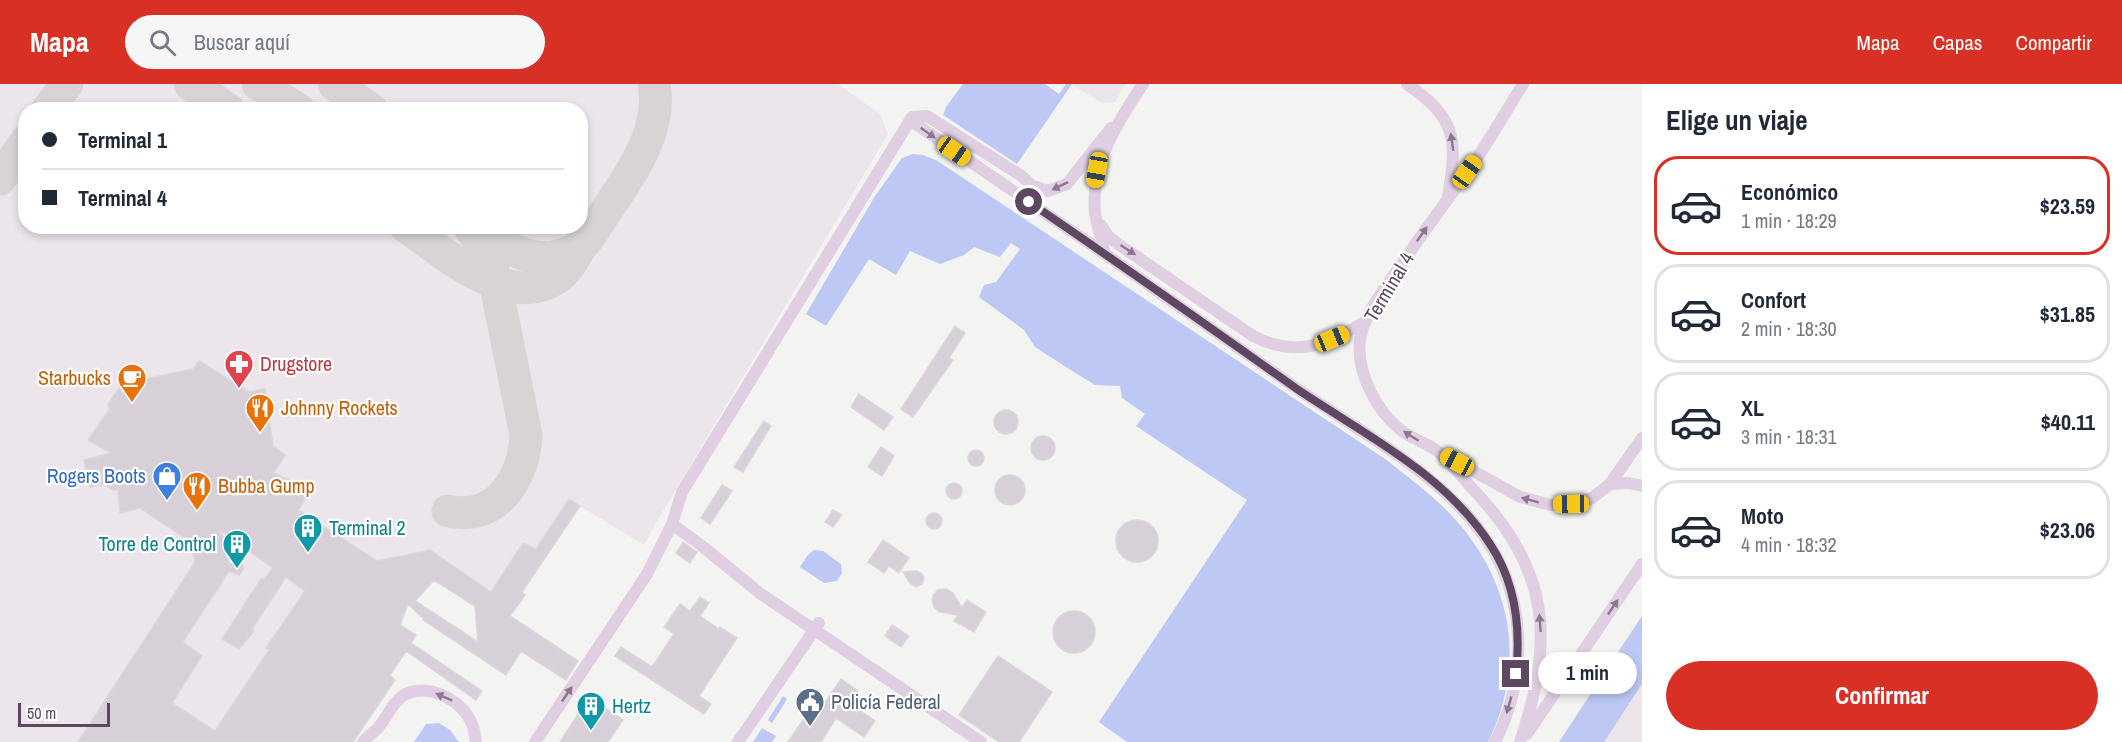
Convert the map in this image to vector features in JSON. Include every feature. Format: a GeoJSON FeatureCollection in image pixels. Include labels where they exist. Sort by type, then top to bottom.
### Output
{"type":"FeatureCollection","features":[{"type":"Feature","properties":{"kind":"street"},"geometry":{"type":"LineString","coordinates":[[1105,254],[1094,205],[1097,170],[1103,153],[1125,111],[1143,84]]}},
{"type":"Feature","properties":{"kind":"street"},"geometry":{"type":"LineString","coordinates":[[1407,84],[1428,99],[1443,116],[1450,130],[1453,144],[1453,166],[1447,200]]}},
{"type":"Feature","properties":{"kind":"street","name":"Terminal 4"},"geometry":{"type":"LineString","coordinates":[[1520,742],[1537,685],[1540,658],[1540,625],[1536,592],[1525,561],[1495,512],[1440,453],[1390,421],[1367,383],[1361,360],[1360,340],[1373,306],[1477,158],[1523,84]]}},
{"type":"Feature","properties":{"kind":"street"},"geometry":{"type":"LineString","coordinates":[[912,117],[927,116],[1020,175],[1033,186],[1048,191],[1068,184],[1095,146],[1125,111]]}},
{"type":"Feature","properties":{"kind":"street"},"geometry":{"type":"LineString","coordinates":[[912,117],[917,125],[1299,390],[1401,457],[1435,483],[1470,515],[1503,567],[1518,617],[1519,648],[1516,674],[1509,708],[1495,742]]}},
{"type":"Feature","properties":{"kind":"street"},"geometry":{"type":"LineString","coordinates":[[535,742],[647,574],[672,524],[682,492],[912,117]]}},
{"type":"Feature","properties":{"kind":"street"},"geometry":{"type":"LineString","coordinates":[[1094,205],[1108,236],[1118,244],[1253,336],[1269,344],[1287,348],[1318,345],[1345,334],[1366,321]]}},
{"type":"Feature","properties":{"kind":"street"},"geometry":{"type":"LineString","coordinates":[[1440,453],[1520,497],[1545,504],[1571,504],[1592,498],[1610,484],[1642,438]]}},
{"type":"Feature","properties":{"kind":"street"},"geometry":{"type":"LineString","coordinates":[[1610,484],[1628,483],[1642,486]]}},
{"type":"Feature","properties":{"kind":"street"},"geometry":{"type":"LineString","coordinates":[[672,524],[761,594],[816,626],[981,742]]}},
{"type":"Feature","properties":{"kind":"street"},"geometry":{"type":"LineString","coordinates":[[1520,742],[1642,564]]}},
{"type":"Feature","properties":{"kind":"street"},"geometry":{"type":"LineString","coordinates":[[738,742],[816,626]]}},
{"type":"Feature","properties":{"kind":"street"},"geometry":{"type":"LineString","coordinates":[[363,742],[377,729],[399,698],[408,693],[424,691],[452,700],[463,710],[472,724],[476,742]]}},
{"type":"Feature","properties":{"kind":"street"},"geometry":{"type":"LineString","coordinates":[[373,742],[377,729]]}},
{"type":"Feature","properties":{"kind":"shaded area"},"geometry":{"type":"Polygon","coordinates":[[[0,84],[838,84],[880,114],[888,134],[644,545],[580,506],[522,592],[525,595],[510,617],[578,661],[566,679],[476,621],[475,606],[434,580],[400,582],[402,619],[400,625],[416,635],[390,675],[395,680],[353,742],[0,742],[0,84]]]}},
{"type":"Feature","properties":{"kind":"shaded area"},"geometry":{"type":"Polygon","coordinates":[[[963,84],[1045,84],[1059,94],[1066,84],[1072,84],[1017,164],[943,115],[946,107],[963,84]]]}},
{"type":"Feature","properties":{"kind":"shaded area"},"geometry":{"type":"Polygon","coordinates":[[[1073,84],[1126,84],[1115,102],[1102,103],[1073,84]]]}},
{"type":"Feature","properties":{"kind":"shaded area"},"geometry":{"type":"Polygon","coordinates":[[[913,154],[936,160],[1388,461],[1454,518],[1474,543],[1489,569],[1501,596],[1507,624],[1510,653],[1507,683],[1500,712],[1488,742],[1127,742],[1099,722],[1247,500],[1136,426],[1145,414],[1122,398],[1120,386],[1095,385],[1077,374],[1035,347],[1024,330],[979,297],[984,285],[996,282],[1020,249],[1011,243],[1000,257],[974,247],[964,255],[940,264],[910,251],[896,275],[869,259],[826,326],[806,314],[875,196],[902,158],[913,154]]]}},
{"type":"Feature","properties":{"kind":"shaded area"},"geometry":{"type":"Polygon","coordinates":[[[814,550],[823,551],[841,564],[842,573],[837,581],[824,583],[800,567],[814,550]]]}},
{"type":"Feature","properties":{"kind":"shaded area"},"geometry":{"type":"Polygon","coordinates":[[[1642,616],[1642,742],[1559,742],[1622,645],[1642,616]]]}},
{"type":"Feature","properties":{"kind":"shaded area"},"geometry":{"type":"Polygon","coordinates":[[[1642,616],[1642,684],[1604,742],[1559,742],[1642,616]]]}},
{"type":"Feature","properties":{"kind":"shaded area"},"geometry":{"type":"Polygon","coordinates":[[[783,696],[787,699],[772,723],[768,720],[783,696]]]}},
{"type":"Feature","properties":{"kind":"shaded area"},"geometry":{"type":"Polygon","coordinates":[[[439,723],[450,730],[459,742],[414,742],[426,724],[439,723]]]}},
{"type":"Feature","properties":{"kind":"shaded area"},"geometry":{"type":"Polygon","coordinates":[[[762,728],[776,736],[772,742],[753,742],[762,728]]]}},
{"type":"Feature","properties":{"kind":"building"},"geometry":{"type":"Polygon","coordinates":[[[955,326],[965,333],[949,358],[953,360],[913,417],[901,409],[955,326]]]}},
{"type":"Feature","properties":{"kind":"building","name":"Terminal 2"},"geometry":{"type":"Polygon","coordinates":[[[199,361],[249,392],[265,389],[273,446],[285,455],[274,473],[305,487],[308,495],[298,510],[377,561],[430,550],[491,592],[523,543],[536,549],[569,499],[580,506],[522,592],[525,595],[510,616],[578,661],[566,680],[521,651],[506,675],[423,620],[408,604],[400,625],[416,635],[411,643],[482,691],[476,700],[406,651],[390,675],[395,680],[353,742],[78,742],[195,562],[190,541],[140,508],[120,513],[118,490],[112,490],[105,484],[90,487],[84,460],[111,453],[88,440],[109,410],[108,404],[122,384],[193,369],[199,361]],[[217,528],[224,538],[229,564],[240,561],[244,568],[239,575],[229,571],[183,642],[202,656],[172,703],[215,731],[269,650],[266,648],[305,591],[286,577],[252,629],[254,631],[239,649],[222,639],[261,579],[264,579],[273,568],[249,551],[253,543],[241,534],[229,536],[217,528]],[[434,580],[415,601],[478,642],[475,606],[434,580]]]}},
{"type":"Feature","properties":{"kind":"building"},"geometry":{"type":"Polygon","coordinates":[[[859,394],[893,417],[884,430],[851,407],[859,394]]]}},
{"type":"Feature","properties":{"kind":"building"},"geometry":{"type":"Polygon","coordinates":[[[1006,410],[1014,414],[1018,422],[1014,430],[1006,434],[998,430],[994,422],[998,414],[1006,410]]]}},
{"type":"Feature","properties":{"kind":"building"},"geometry":{"type":"Polygon","coordinates":[[[764,421],[771,426],[743,472],[734,467],[764,421]]]}},
{"type":"Feature","properties":{"kind":"building"},"geometry":{"type":"Polygon","coordinates":[[[1043,436],[1051,440],[1055,448],[1051,456],[1043,460],[1035,456],[1031,448],[1035,440],[1043,436]]]}},
{"type":"Feature","properties":{"kind":"building"},"geometry":{"type":"Polygon","coordinates":[[[881,447],[894,456],[882,476],[868,467],[881,447]]]}},
{"type":"Feature","properties":{"kind":"building"},"geometry":{"type":"Polygon","coordinates":[[[976,450],[984,458],[976,466],[968,458],[976,450]]]}},
{"type":"Feature","properties":{"kind":"building"},"geometry":{"type":"Polygon","coordinates":[[[1010,475],[1021,479],[1025,490],[1021,501],[1010,505],[999,501],[995,490],[999,479],[1010,475]]]}},
{"type":"Feature","properties":{"kind":"building"},"geometry":{"type":"Polygon","coordinates":[[[954,483],[962,491],[954,499],[946,491],[954,483]]]}},
{"type":"Feature","properties":{"kind":"building"},"geometry":{"type":"Polygon","coordinates":[[[722,485],[732,491],[710,524],[701,518],[722,485]]]}},
{"type":"Feature","properties":{"kind":"building"},"geometry":{"type":"Polygon","coordinates":[[[833,510],[842,515],[833,527],[825,522],[833,510]]]}},
{"type":"Feature","properties":{"kind":"building"},"geometry":{"type":"Polygon","coordinates":[[[934,513],[942,521],[934,529],[926,521],[934,513]]]}},
{"type":"Feature","properties":{"kind":"building"},"geometry":{"type":"Polygon","coordinates":[[[1137,520],[1152,526],[1158,541],[1152,556],[1137,562],[1122,556],[1116,541],[1122,526],[1137,520]]]}},
{"type":"Feature","properties":{"kind":"building"},"geometry":{"type":"Polygon","coordinates":[[[883,540],[909,558],[899,573],[889,566],[884,573],[868,562],[883,540]]]}},
{"type":"Feature","properties":{"kind":"building"},"geometry":{"type":"Polygon","coordinates":[[[683,542],[697,552],[690,563],[676,553],[683,542]]]}},
{"type":"Feature","properties":{"kind":"building"},"geometry":{"type":"Polygon","coordinates":[[[917,571],[924,578],[922,584],[916,587],[910,583],[903,572],[917,571]]]}},
{"type":"Feature","properties":{"kind":"building"},"geometry":{"type":"Polygon","coordinates":[[[946,589],[953,593],[962,608],[967,600],[986,612],[974,632],[954,621],[958,615],[940,612],[934,607],[932,600],[934,594],[938,590],[946,589]]]}},
{"type":"Feature","properties":{"kind":"building"},"geometry":{"type":"Polygon","coordinates":[[[700,597],[709,603],[700,616],[737,638],[699,696],[711,704],[704,714],[615,656],[621,647],[652,667],[674,634],[664,627],[680,604],[690,611],[700,597]]]}},
{"type":"Feature","properties":{"kind":"building"},"geometry":{"type":"Polygon","coordinates":[[[1074,611],[1089,617],[1095,632],[1089,647],[1074,653],[1059,647],[1053,632],[1059,617],[1074,611]]]}},
{"type":"Feature","properties":{"kind":"building"},"geometry":{"type":"Polygon","coordinates":[[[892,625],[909,636],[901,647],[885,636],[892,625]]]}},
{"type":"Feature","properties":{"kind":"building"},"geometry":{"type":"Polygon","coordinates":[[[998,656],[1052,692],[1019,742],[999,742],[959,715],[998,656]]]}},
{"type":"Feature","properties":{"kind":"building"},"geometry":{"type":"Polygon","coordinates":[[[841,679],[858,691],[850,704],[875,721],[864,737],[836,718],[821,742],[788,742],[813,705],[820,710],[841,679]]]}},
{"type":"Feature","properties":{"kind":"building","name":"Hertz"},"geometry":{"type":"Polygon","coordinates":[[[589,697],[623,720],[608,742],[560,742],[589,697]]]}},
{"type":"Feature","properties":{"kind":"taxiway"},"geometry":{"type":"LineString","coordinates":[[53,102],[67,84]]}},
{"type":"Feature","properties":{"kind":"taxiway"},"geometry":{"type":"LineString","coordinates":[[190,84],[217,102]]}},
{"type":"Feature","properties":{"kind":"taxiway"},"geometry":{"type":"LineString","coordinates":[[258,84],[286,102]]}},
{"type":"Feature","properties":{"kind":"taxiway"},"geometry":{"type":"LineString","coordinates":[[334,84],[360,102]]}},
{"type":"Feature","properties":{"kind":"taxiway"},"geometry":{"type":"LineString","coordinates":[[486,234],[511,249],[532,256],[553,257],[573,251],[583,244],[624,185],[642,153],[654,119],[654,84]]}},
{"type":"Feature","properties":{"kind":"taxiway"},"geometry":{"type":"LineString","coordinates":[[0,179],[18,153]]}},
{"type":"Feature","properties":{"kind":"taxiway"},"geometry":{"type":"LineString","coordinates":[[416,234],[478,275],[519,288],[539,286],[558,277],[568,267],[580,248]]}},
{"type":"Feature","properties":{"kind":"taxiway"},"geometry":{"type":"LineString","coordinates":[[448,511],[465,513],[481,510],[494,503],[505,493],[520,467],[526,435],[491,261],[474,234]]}},
{"type":"Feature","properties":{"kind":"place","name":"Drugstore"},"geometry":{"type":"Point","coordinates":[239,390]}},
{"type":"Feature","properties":{"kind":"place","name":"Starbucks"},"geometry":{"type":"Point","coordinates":[132,404]}},
{"type":"Feature","properties":{"kind":"place","name":"Johnny Rockets"},"geometry":{"type":"Point","coordinates":[260,434]}},
{"type":"Feature","properties":{"kind":"place","name":"Rogers Boots"},"geometry":{"type":"Point","coordinates":[167,502]}},
{"type":"Feature","properties":{"kind":"place","name":"Bubba Gump"},"geometry":{"type":"Point","coordinates":[197,512]}},
{"type":"Feature","properties":{"kind":"place","name":"Terminal 2"},"geometry":{"type":"Point","coordinates":[308,554]}},
{"type":"Feature","properties":{"kind":"place","name":"Torre de Control"},"geometry":{"type":"Point","coordinates":[237,570]}},
{"type":"Feature","properties":{"kind":"place","name":"Policía Federal"},"geometry":{"type":"Point","coordinates":[810,728]}},
{"type":"Feature","properties":{"kind":"place","name":"Hertz"},"geometry":{"type":"Point","coordinates":[591,732]}},
{"type":"Feature","properties":{"kind":"route"},"geometry":{"type":"LineString","coordinates":[[1029,202],[1299,390],[1401,457],[1435,483],[1470,515],[1491,545],[1512,591],[1518,617],[1519,648],[1516,674]]}}]}
